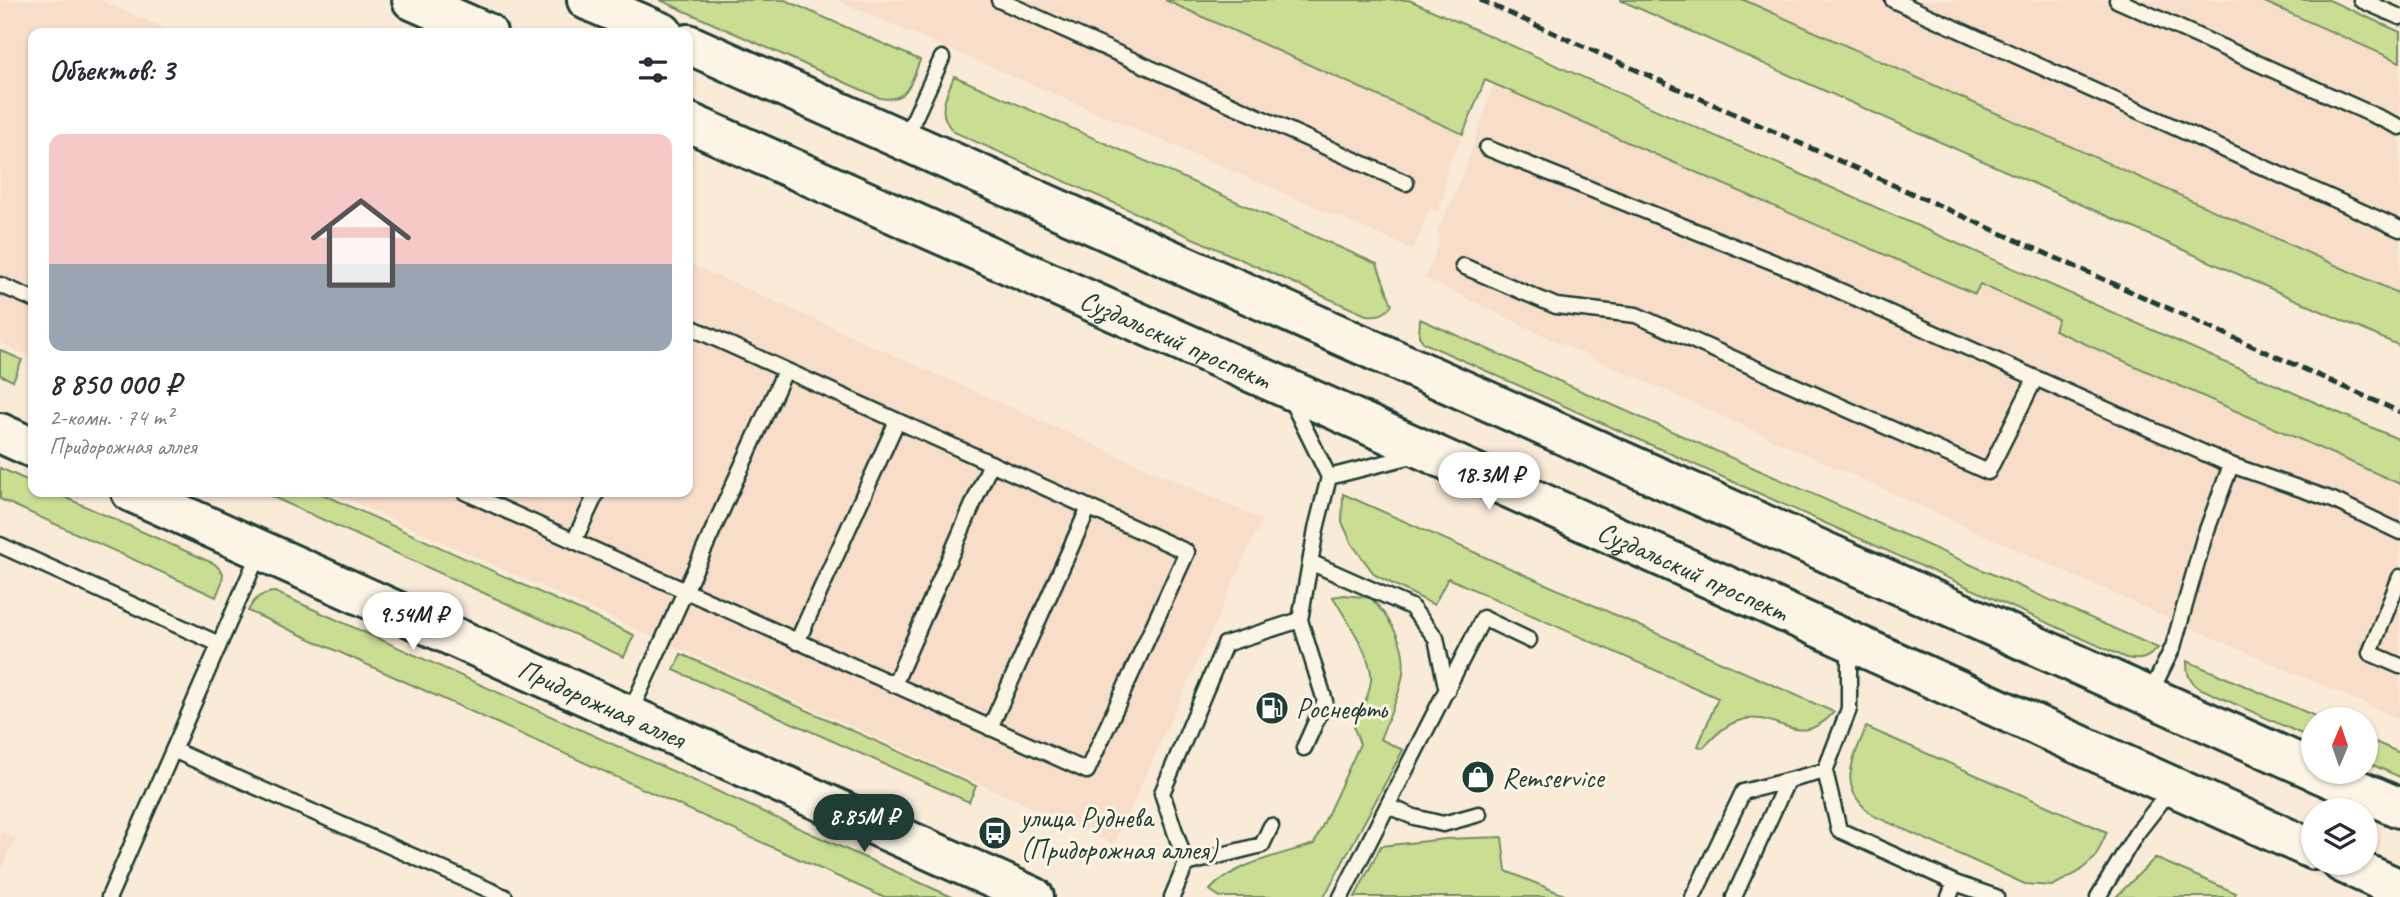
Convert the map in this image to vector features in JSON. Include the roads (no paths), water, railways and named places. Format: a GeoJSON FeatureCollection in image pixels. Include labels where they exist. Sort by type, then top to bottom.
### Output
{"type":"FeatureCollection","features":[{"type":"Feature","properties":{"kind":"main road"},"geometry":{"type":"LineString","coordinates":[[412,0],[476,28]]}},
{"type":"Feature","properties":{"kind":"main road"},"geometry":{"type":"LineString","coordinates":[[587,0],[651,28]]}},
{"type":"Feature","properties":{"kind":"main road"},"geometry":{"type":"LineString","coordinates":[[693,46],[2301,765]]}},
{"type":"Feature","properties":{"kind":"main road","name":"Суздальский проспект"},"geometry":{"type":"LineString","coordinates":[[693,124],[2301,844]]}},
{"type":"Feature","properties":{"kind":"main road"},"geometry":{"type":"LineString","coordinates":[[0,433],[28,446]]}},
{"type":"Feature","properties":{"kind":"main road","name":"Придорожная аллея"},"geometry":{"type":"LineString","coordinates":[[142,497],[1034,897]]}},
{"type":"Feature","properties":{"kind":"main road"},"geometry":{"type":"LineString","coordinates":[[2345,784],[2400,808]]}},
{"type":"Feature","properties":{"kind":"main road"},"geometry":{"type":"LineString","coordinates":[[2369,875],[2400,889]]}},
{"type":"Feature","properties":{"kind":"lane"},"geometry":{"type":"LineString","coordinates":[[999,0],[1406,183]]}},
{"type":"Feature","properties":{"kind":"lane"},"geometry":{"type":"LineString","coordinates":[[1893,0],[2400,229]]}},
{"type":"Feature","properties":{"kind":"lane"},"geometry":{"type":"LineString","coordinates":[[2117,0],[2400,127]]}},
{"type":"Feature","properties":{"kind":"lane"},"geometry":{"type":"LineString","coordinates":[[2361,0],[2400,17]]}},
{"type":"Feature","properties":{"kind":"lane"},"geometry":{"type":"LineString","coordinates":[[904,140],[942,58]]}},
{"type":"Feature","properties":{"kind":"lane"},"geometry":{"type":"LineString","coordinates":[[1487,148],[1793,270],[2231,465],[2333,500],[2400,532]]}},
{"type":"Feature","properties":{"kind":"lane"},"geometry":{"type":"LineString","coordinates":[[1463,266],[1556,306],[1636,315],[1988,472],[2035,379]]}},
{"type":"Feature","properties":{"kind":"lane"},"geometry":{"type":"LineString","coordinates":[[0,285],[28,297]]}},
{"type":"Feature","properties":{"kind":"lane"},"geometry":{"type":"LineString","coordinates":[[480,497],[685,592],[1087,771],[1187,552],[693,328]]}},
{"type":"Feature","properties":{"kind":"lane"},"geometry":{"type":"LineString","coordinates":[[629,717],[785,370]]}},
{"type":"Feature","properties":{"kind":"lane"},"geometry":{"type":"LineString","coordinates":[[1284,387],[1329,477],[1300,620],[1325,701],[1304,748]]}},
{"type":"Feature","properties":{"kind":"lane"},"geometry":{"type":"LineString","coordinates":[[797,642],[897,421]]}},
{"type":"Feature","properties":{"kind":"lane"},"geometry":{"type":"LineString","coordinates":[[1329,477],[1427,452]]}},
{"type":"Feature","properties":{"kind":"lane"},"geometry":{"type":"LineString","coordinates":[[894,685],[991,464]]}},
{"type":"Feature","properties":{"kind":"lane"},"geometry":{"type":"LineString","coordinates":[[2149,697],[2173,647],[2204,538],[2231,465]]}},
{"type":"Feature","properties":{"kind":"lane"},"geometry":{"type":"LineString","coordinates":[[574,541],[595,497]]}},
{"type":"Feature","properties":{"kind":"lane"},"geometry":{"type":"LineString","coordinates":[[990,728],[1089,507]]}},
{"type":"Feature","properties":{"kind":"lane"},"geometry":{"type":"LineString","coordinates":[[0,545],[219,644]]}},
{"type":"Feature","properties":{"kind":"lane"},"geometry":{"type":"LineString","coordinates":[[109,897],[261,550]]}},
{"type":"Feature","properties":{"kind":"lane"},"geometry":{"type":"LineString","coordinates":[[1310,562],[1411,607],[1436,638],[1447,691]]}},
{"type":"Feature","properties":{"kind":"lane"},"geometry":{"type":"LineString","coordinates":[[2400,577],[2370,653],[2400,666]]}},
{"type":"Feature","properties":{"kind":"lane"},"geometry":{"type":"LineString","coordinates":[[1341,897],[1483,618],[1529,640]]}},
{"type":"Feature","properties":{"kind":"lane"},"geometry":{"type":"LineString","coordinates":[[1172,897],[1186,864],[1163,793],[1225,645],[1300,620]]}},
{"type":"Feature","properties":{"kind":"lane"},"geometry":{"type":"LineString","coordinates":[[1849,642],[1849,709],[1825,771],[1839,830],[1955,883],[1996,897]]}},
{"type":"Feature","properties":{"kind":"lane"},"geometry":{"type":"LineString","coordinates":[[173,750],[505,897]]}},
{"type":"Feature","properties":{"kind":"lane"},"geometry":{"type":"LineString","coordinates":[[1693,897],[1743,792],[1825,771]]}},
{"type":"Feature","properties":{"kind":"lane"},"geometry":{"type":"LineString","coordinates":[[1734,897],[1787,781]]}},
{"type":"Feature","properties":{"kind":"lane"},"geometry":{"type":"LineString","coordinates":[[2098,897],[2136,834],[2174,786]]}},
{"type":"Feature","properties":{"kind":"lane"},"geometry":{"type":"LineString","coordinates":[[1388,806],[1414,817],[1443,824],[1479,814]]}},
{"type":"Feature","properties":{"kind":"lane"},"geometry":{"type":"LineString","coordinates":[[1186,864],[1262,845],[1271,825]]}},
{"type":"Feature","properties":{"kind":"lane"},"geometry":{"type":"LineString","coordinates":[[1949,897],[1955,883]]}},
{"type":"Feature","properties":{"kind":"railway"},"geometry":{"type":"LineString","coordinates":[[1480,0],[2400,412]]}},
{"type":"Feature","properties":{"kind":"place","name":"Роснефть"},"geometry":{"type":"Point","coordinates":[1272,708]}},
{"type":"Feature","properties":{"kind":"place","name":"Remservice"},"geometry":{"type":"Point","coordinates":[1478,777]}},
{"type":"Feature","properties":{"kind":"place","name":"улица Руднева (Придорожная аллея)"},"geometry":{"type":"Point","coordinates":[995,833]}}]}
